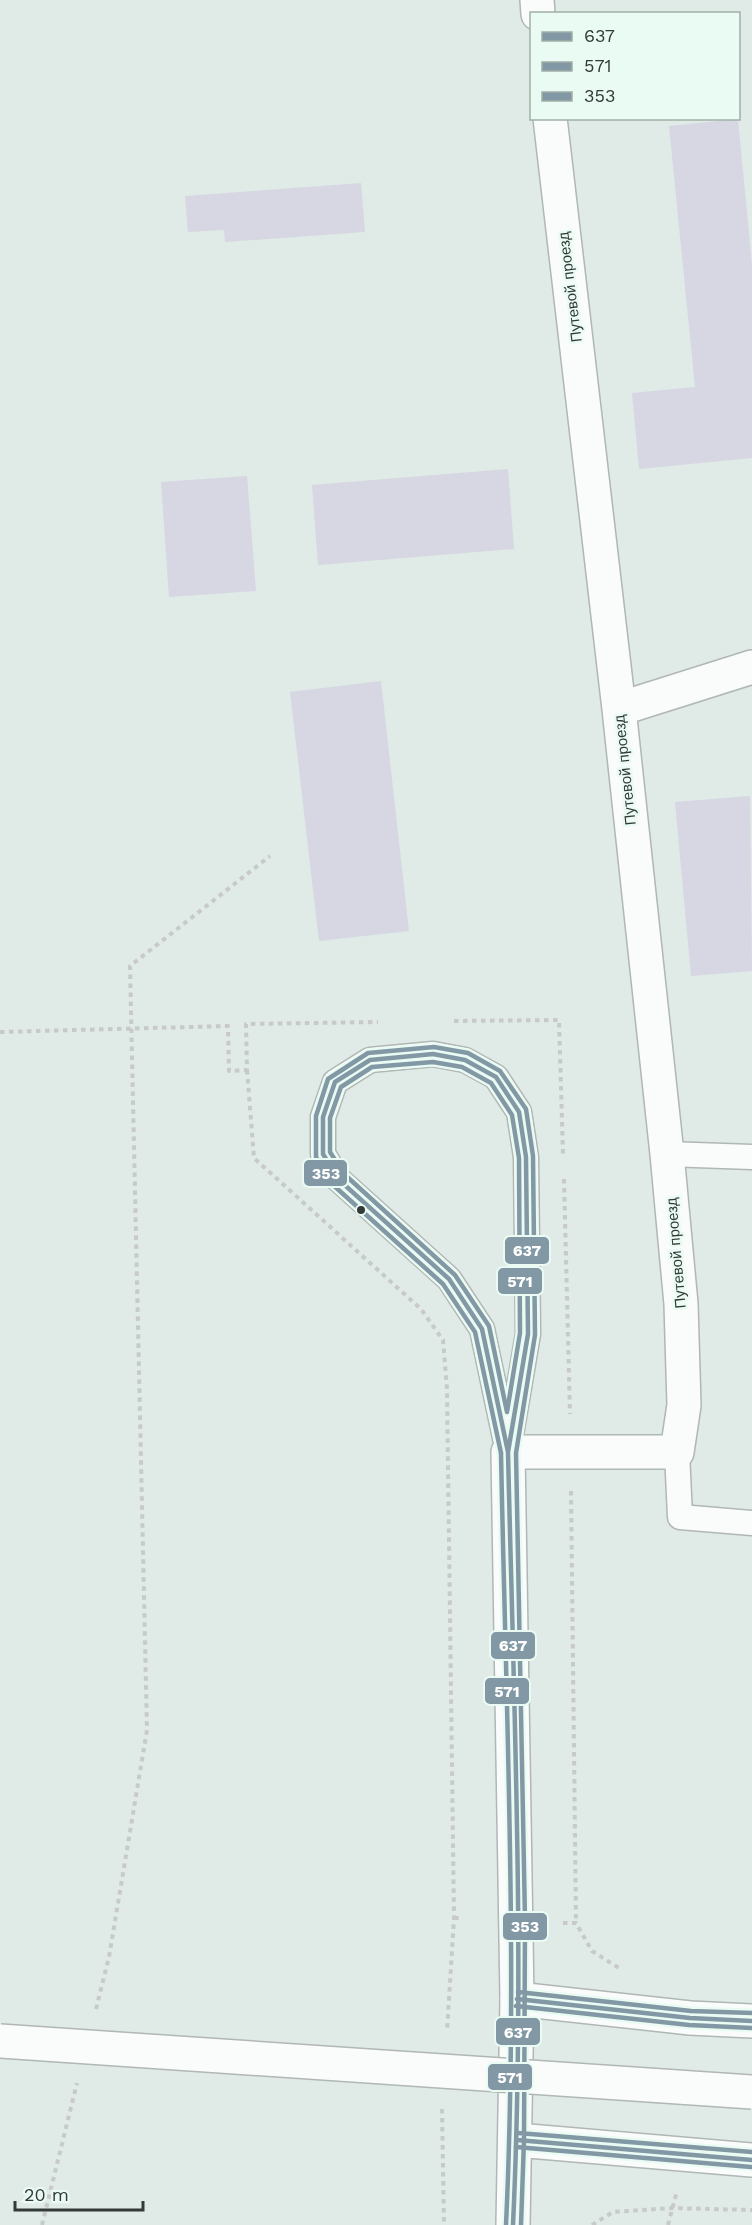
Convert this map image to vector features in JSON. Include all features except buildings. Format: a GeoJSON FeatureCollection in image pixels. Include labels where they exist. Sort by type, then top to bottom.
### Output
{"type":"FeatureCollection","features":[{"type":"Feature","properties":{"kind":"street","name":"Путевой проезд"},"geometry":{"type":"LineString","coordinates":[[550,120],[619,709],[667,1155],[681,1315],[684,1405],[677,1452]]}},
{"type":"Feature","properties":{"kind":"street"},"geometry":{"type":"LineString","coordinates":[[619,709],[752,667]]}},
{"type":"Feature","properties":{"kind":"street"},"geometry":{"type":"LineString","coordinates":[[513,2225],[517,2140],[517,2000],[508,1452],[677,1452]]}},
{"type":"Feature","properties":{"kind":"street"},"geometry":{"type":"LineString","coordinates":[[517,2000],[690,2018],[752,2021]]}},
{"type":"Feature","properties":{"kind":"street"},"geometry":{"type":"LineString","coordinates":[[0,2041],[752,2092]]}},
{"type":"Feature","properties":{"kind":"street"},"geometry":{"type":"LineString","coordinates":[[517,2140],[752,2160]]}},
{"type":"Feature","properties":{"kind":"lane"},"geometry":{"type":"LineString","coordinates":[[433,1054],[465,1060],[496,1077],[519,1112],[526,1157],[528,1334],[508,1452],[482,1329],[449,1280],[338,1179],[323,1155],[323,1117],[335,1082],[370,1060],[433,1054]]}},
{"type":"Feature","properties":{"kind":"lane"},"geometry":{"type":"LineString","coordinates":[[667,1155],[752,1157]]}},
{"type":"Feature","properties":{"kind":"lane"},"geometry":{"type":"LineString","coordinates":[[677,1452],[680,1517],[752,1523]]}},
{"type":"Feature","properties":{"kind":"path"},"geometry":{"type":"LineString","coordinates":[[94,2015],[109,1957],[147,1730],[130,966],[270,856]]}},
{"type":"Feature","properties":{"kind":"path"},"geometry":{"type":"LineString","coordinates":[[559,1020],[563,1163]]}},
{"type":"Feature","properties":{"kind":"path"},"geometry":{"type":"LineString","coordinates":[[0,1032],[228,1026],[229,1071]]}},
{"type":"Feature","properties":{"kind":"path"},"geometry":{"type":"LineString","coordinates":[[248,1070],[254,1158],[421,1309],[444,1340],[447,1389],[454,1918],[447,2034]]}},
{"type":"Feature","properties":{"kind":"path"},"geometry":{"type":"LineString","coordinates":[[563,1175],[571,1452],[576,1923],[592,1951],[628,1973]]}},
{"type":"Feature","properties":{"kind":"path"},"geometry":{"type":"LineString","coordinates":[[454,1918],[463,1918]]}},
{"type":"Feature","properties":{"kind":"path"},"geometry":{"type":"LineString","coordinates":[[562,1923],[576,1923]]}},
{"type":"Feature","properties":{"kind":"path"},"geometry":{"type":"LineString","coordinates":[[42,2225],[80,2074]]}},
{"type":"Feature","properties":{"kind":"path"},"geometry":{"type":"LineString","coordinates":[[442,2103],[444,2225]]}},
{"type":"Feature","properties":{"kind":"path"},"geometry":{"type":"LineString","coordinates":[[668,2225],[678,2187]]}},
{"type":"Feature","properties":{"kind":"path"},"geometry":{"type":"LineString","coordinates":[[592,2225],[613,2212],[672,2208],[752,2210]]}},
{"type":"Feature","properties":{"kind":"transit line","name":"353"},"geometry":{"type":"LineString","coordinates":[[501,1453],[475,1332],[443,1284],[332,1184],[316,1157],[316,1116],[328,1079],[368,1053],[434,1047],[468,1053],[500,1071],[526,1109],[533,1156],[535,1335],[516,1453],[525,1920],[524,2140],[521,2225]]}},
{"type":"Feature","properties":{"kind":"transit line","name":"637"},"geometry":{"type":"LineString","coordinates":[[433,1054],[465,1060],[496,1077],[519,1112],[526,1157],[528,1334],[508,1452],[482,1329],[449,1279],[338,1179],[323,1154],[323,1117],[335,1082],[370,1060],[433,1054]]}},
{"type":"Feature","properties":{"kind":"transit line","name":"571"},"geometry":{"type":"LineString","coordinates":[[433,1062],[462,1067],[491,1083],[512,1115],[519,1158],[520,1333],[507,1412],[489,1326],[455,1275],[344,1174],[330,1152],[330,1118],[341,1087],[372,1067],[433,1062]]}},
{"type":"Feature","properties":{"kind":"transit line","name":"637"},"geometry":{"type":"LineString","coordinates":[[508,1452],[518,1935],[513,2225]]}},
{"type":"Feature","properties":{"kind":"transit line","name":"571"},"geometry":{"type":"LineString","coordinates":[[501,1453],[511,1936],[506,2225]]}},
{"type":"Feature","properties":{"kind":"transit line","name":"353"},"geometry":{"type":"LineString","coordinates":[[518,1992],[691,2011],[752,2013]]}},
{"type":"Feature","properties":{"kind":"transit line","name":"637"},"geometry":{"type":"LineString","coordinates":[[517,1999],[690,2018],[752,2021]]}},
{"type":"Feature","properties":{"kind":"transit line","name":"571"},"geometry":{"type":"LineString","coordinates":[[516,2006],[689,2025],[752,2028]]}},
{"type":"Feature","properties":{"kind":"transit line","name":"353"},"geometry":{"type":"LineString","coordinates":[[518,2133],[752,2152]]}},
{"type":"Feature","properties":{"kind":"transit line","name":"637"},"geometry":{"type":"LineString","coordinates":[[517,2140],[752,2160]]}},
{"type":"Feature","properties":{"kind":"transit line","name":"571"},"geometry":{"type":"LineString","coordinates":[[516,2147],[751,2167]]}}]}
